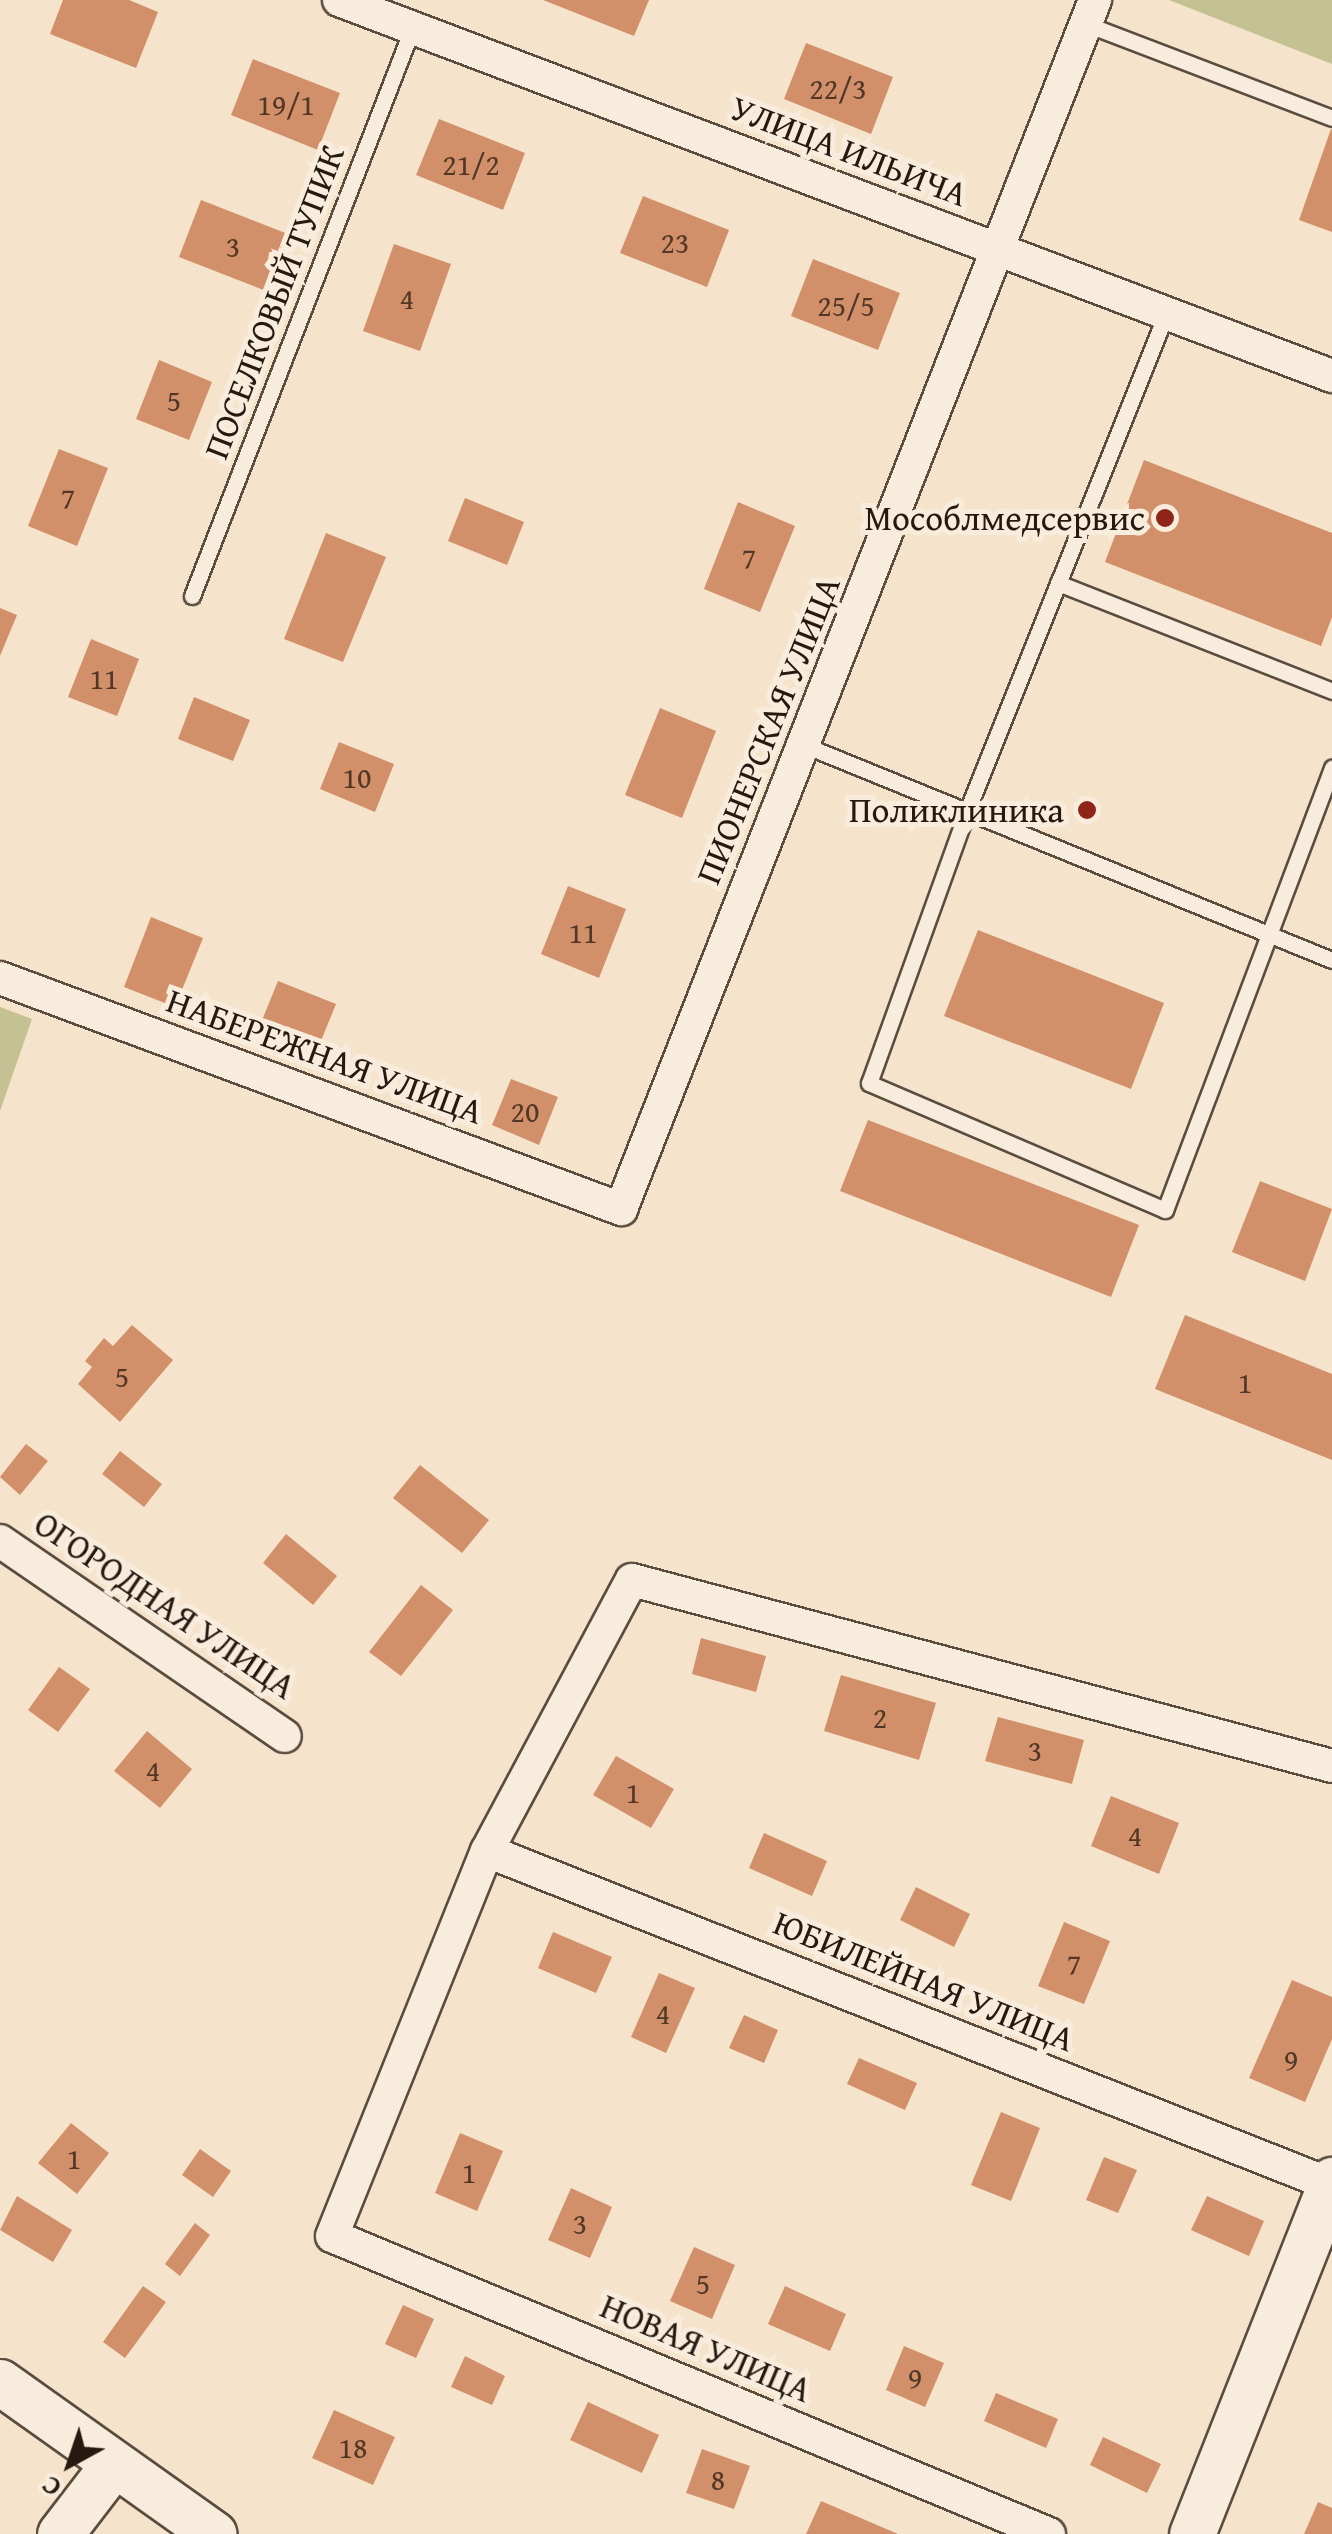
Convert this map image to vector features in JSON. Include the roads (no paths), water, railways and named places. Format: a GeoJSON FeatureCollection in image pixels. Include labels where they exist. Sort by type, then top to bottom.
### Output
{"type":"FeatureCollection","features":[{"type":"Feature","properties":{"kind":"street","name":"УЛИЦА ИЛЬИЧА"},"geometry":{"type":"LineString","coordinates":[[338,0],[1332,376]]}},
{"type":"Feature","properties":{"kind":"street","name":"ПИОНЕРСКАЯ УЛИЦА"},"geometry":{"type":"LineString","coordinates":[[621,1209],[1091,12]]}},
{"type":"Feature","properties":{"kind":"street","name":"НАБЕРЕЖНАЯ УЛИЦА"},"geometry":{"type":"LineString","coordinates":[[0,978],[621,1209]]}},
{"type":"Feature","properties":{"kind":"street","name":"ОГОРОДНАЯ УЛИЦА"},"geometry":{"type":"LineString","coordinates":[[0,1541],[285,1736]]}},
{"type":"Feature","properties":{"kind":"street"},"geometry":{"type":"LineString","coordinates":[[487,1851],[632,1580],[1332,1766]]}},
{"type":"Feature","properties":{"kind":"street","name":"ЮБИЛЕЙНАЯ УЛИЦА"},"geometry":{"type":"LineString","coordinates":[[487,1851],[1331,2184]]}},
{"type":"Feature","properties":{"kind":"street","name":"НОВАЯ УЛИЦА"},"geometry":{"type":"LineString","coordinates":[[487,1851],[332,2236],[1049,2534]]}},
{"type":"Feature","properties":{"kind":"street"},"geometry":{"type":"LineString","coordinates":[[1192,2534],[1331,2184]]}},
{"type":"Feature","properties":{"kind":"street"},"geometry":{"type":"LineString","coordinates":[[0,2382],[113,2466],[214,2534]]}},
{"type":"Feature","properties":{"kind":"street"},"geometry":{"type":"LineString","coordinates":[[60,2534],[113,2466]]}},
{"type":"Feature","properties":{"kind":"lane"},"geometry":{"type":"LineString","coordinates":[[1091,12],[1332,118]]}},
{"type":"Feature","properties":{"kind":"lane","name":"ПОСЕЛКОВЫЙ ТУПИК"},"geometry":{"type":"LineString","coordinates":[[192,596],[412,29]]}},
{"type":"Feature","properties":{"kind":"lane"},"geometry":{"type":"LineString","coordinates":[[1166,314],[968,812],[869,1083],[1165,1210],[1332,767]]}},
{"type":"Feature","properties":{"kind":"lane"},"geometry":{"type":"LineString","coordinates":[[1058,583],[1332,692]]}},
{"type":"Feature","properties":{"kind":"lane"},"geometry":{"type":"LineString","coordinates":[[804,745],[1332,960]]}},
{"type":"Feature","properties":{"kind":"place","name":"Мособлмедсервис"},"geometry":{"type":"Point","coordinates":[1165,518]}},
{"type":"Feature","properties":{"kind":"place","name":"Поликлиника"},"geometry":{"type":"Point","coordinates":[1087,810]}}]}
